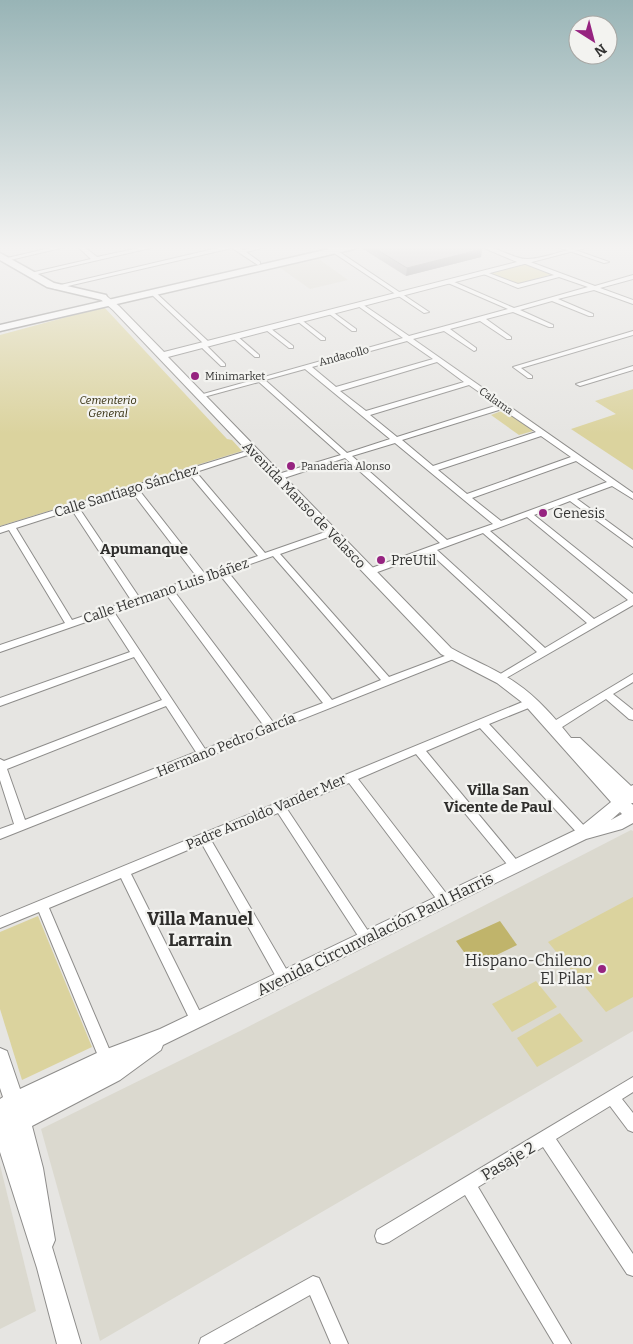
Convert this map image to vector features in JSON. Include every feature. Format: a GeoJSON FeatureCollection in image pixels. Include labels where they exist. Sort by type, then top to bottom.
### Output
{"type":"FeatureCollection","features":[{"type":"Feature","properties":{"kind":"main road"},"geometry":{"type":"LineString","coordinates":[[0,323],[56,309]]}},
{"type":"Feature","properties":{"kind":"main road"},"geometry":{"type":"LineString","coordinates":[[0,328],[70,309]]}},
{"type":"Feature","properties":{"kind":"street","name":"Avenida Manso de Velasco"},"geometry":{"type":"LineString","coordinates":[[115,309],[446,651],[501,678],[532,702],[555,726],[584,764],[629,796],[633,815]]}},
{"type":"Feature","properties":{"kind":"street"},"geometry":{"type":"LineString","coordinates":[[169,309],[223,365]]}},
{"type":"Feature","properties":{"kind":"street"},"geometry":{"type":"LineString","coordinates":[[161,356],[344,309]]}},
{"type":"Feature","properties":{"kind":"street","name":"Calama"},"geometry":{"type":"LineString","coordinates":[[365,309],[633,497]]}},
{"type":"Feature","properties":{"kind":"street"},"geometry":{"type":"LineString","coordinates":[[421,309],[426,312]]}},
{"type":"Feature","properties":{"kind":"street"},"geometry":{"type":"LineString","coordinates":[[511,309],[550,326]]}},
{"type":"Feature","properties":{"kind":"street","name":"Andacollo"},"geometry":{"type":"LineString","coordinates":[[200,396],[518,309]]}},
{"type":"Feature","properties":{"kind":"street"},"geometry":{"type":"LineString","coordinates":[[576,309],[591,315]]}},
{"type":"Feature","properties":{"kind":"street"},"geometry":{"type":"LineString","coordinates":[[330,312],[354,330]]}},
{"type":"Feature","properties":{"kind":"street"},"geometry":{"type":"LineString","coordinates":[[481,319],[509,338]]}},
{"type":"Feature","properties":{"kind":"street"},"geometry":{"type":"LineString","coordinates":[[299,320],[324,339]]}},
{"type":"Feature","properties":{"kind":"street"},"geometry":{"type":"LineString","coordinates":[[268,328],[291,347]]}},
{"type":"Feature","properties":{"kind":"street"},"geometry":{"type":"LineString","coordinates":[[445,329],[474,349]]}},
{"type":"Feature","properties":{"kind":"street"},"geometry":{"type":"LineString","coordinates":[[530,377],[516,367],[633,333]]}},
{"type":"Feature","properties":{"kind":"street"},"geometry":{"type":"LineString","coordinates":[[235,337],[257,356]]}},
{"type":"Feature","properties":{"kind":"street"},"geometry":{"type":"LineString","coordinates":[[335,390],[438,360]]}},
{"type":"Feature","properties":{"kind":"street"},"geometry":{"type":"LineString","coordinates":[[307,367],[499,524]]}},
{"type":"Feature","properties":{"kind":"street"},"geometry":{"type":"LineString","coordinates":[[580,384],[633,368]]}},
{"type":"Feature","properties":{"kind":"street"},"geometry":{"type":"LineString","coordinates":[[261,380],[446,544]]}},
{"type":"Feature","properties":{"kind":"street"},"geometry":{"type":"LineString","coordinates":[[364,414],[470,382]]}},
{"type":"Feature","properties":{"kind":"street"},"geometry":{"type":"LineString","coordinates":[[278,477],[504,406]]}},
{"type":"Feature","properties":{"kind":"street"},"geometry":{"type":"LineString","coordinates":[[432,470],[542,433]]}},
{"type":"Feature","properties":{"kind":"street","name":"Calle Santiago Sánchez"},"geometry":{"type":"LineString","coordinates":[[0,530],[253,452]]}},
{"type":"Feature","properties":{"kind":"street"},"geometry":{"type":"LineString","coordinates":[[466,497],[577,458]]}},
{"type":"Feature","properties":{"kind":"street"},"geometry":{"type":"LineString","coordinates":[[191,471],[264,556]]}},
{"type":"Feature","properties":{"kind":"street"},"geometry":{"type":"LineString","coordinates":[[370,572],[613,482]]}},
{"type":"Feature","properties":{"kind":"street"},"geometry":{"type":"LineString","coordinates":[[134,488],[203,578]]}},
{"type":"Feature","properties":{"kind":"street"},"geometry":{"type":"LineString","coordinates":[[571,498],[633,544]]}},
{"type":"Feature","properties":{"kind":"street"},"geometry":{"type":"LineString","coordinates":[[74,507],[137,601]]}},
{"type":"Feature","properties":{"kind":"street"},"geometry":{"type":"LineString","coordinates":[[501,678],[633,600],[528,514]]}},
{"type":"Feature","properties":{"kind":"street"},"geometry":{"type":"LineString","coordinates":[[11,526],[70,624]]}},
{"type":"Feature","properties":{"kind":"street"},"geometry":{"type":"LineString","coordinates":[[484,530],[594,624]]}},
{"type":"Feature","properties":{"kind":"street","name":"Calle Hermano Luis Ibáñez"},"geometry":{"type":"LineString","coordinates":[[0,649],[331,533]]}},
{"type":"Feature","properties":{"kind":"street"},"geometry":{"type":"LineString","coordinates":[[431,549],[544,653]]}},
{"type":"Feature","properties":{"kind":"street"},"geometry":{"type":"LineString","coordinates":[[275,553],[387,681]]}},
{"type":"Feature","properties":{"kind":"street"},"geometry":{"type":"LineString","coordinates":[[222,571],[330,704]]}},
{"type":"Feature","properties":{"kind":"street"},"geometry":{"type":"LineString","coordinates":[[168,590],[271,727]]}},
{"type":"Feature","properties":{"kind":"street"},"geometry":{"type":"LineString","coordinates":[[108,611],[202,754]]}},
{"type":"Feature","properties":{"kind":"street"},"geometry":{"type":"LineString","coordinates":[[0,702],[136,653]]}},
{"type":"Feature","properties":{"kind":"street","name":"Hermano Pedro García"},"geometry":{"type":"LineString","coordinates":[[0,834],[453,656]]}},
{"type":"Feature","properties":{"kind":"street"},"geometry":{"type":"LineString","coordinates":[[555,726],[633,677]]}},
{"type":"Feature","properties":{"kind":"street"},"geometry":{"type":"LineString","coordinates":[[606,694],[633,716]]}},
{"type":"Feature","properties":{"kind":"street"},"geometry":{"type":"LineString","coordinates":[[21,826],[1,765],[168,701]]}},
{"type":"Feature","properties":{"kind":"street","name":"Padre Arnoldo Vander Mer"},"geometry":{"type":"LineString","coordinates":[[0,923],[532,702]]}},
{"type":"Feature","properties":{"kind":"street"},"geometry":{"type":"LineString","coordinates":[[482,723],[584,833]]}},
{"type":"Feature","properties":{"kind":"street"},"geometry":{"type":"LineString","coordinates":[[418,749],[515,866]]}},
{"type":"Feature","properties":{"kind":"street"},"geometry":{"type":"LineString","coordinates":[[351,777],[445,900]]}},
{"type":"Feature","properties":{"kind":"street","name":"Avenida Circunvalación Paul Harris"},"geometry":{"type":"LineString","coordinates":[[584,833],[629,796]]}},
{"type":"Feature","properties":{"kind":"street"},"geometry":{"type":"LineString","coordinates":[[280,807],[366,938]]}},
{"type":"Feature","properties":{"kind":"street","name":"Avenida Circunvalación Paul Harris"},"geometry":{"type":"LineString","coordinates":[[7,1118],[106,1058],[166,1035],[584,833],[608,828],[633,815]]}},
{"type":"Feature","properties":{"kind":"street"},"geometry":{"type":"LineString","coordinates":[[204,838],[284,978]]}},
{"type":"Feature","properties":{"kind":"street"},"geometry":{"type":"LineString","coordinates":[[124,871],[197,1020]]}},
{"type":"Feature","properties":{"kind":"street"},"geometry":{"type":"LineString","coordinates":[[42,905],[106,1058]]}},
{"type":"Feature","properties":{"kind":"street","name":"Avenida Circunvalación Paul Harris"},"geometry":{"type":"LineString","coordinates":[[7,1118],[113,1073],[129,1064],[166,1035]]}},
{"type":"Feature","properties":{"kind":"street"},"geometry":{"type":"LineString","coordinates":[[0,1057],[7,1118],[24,1201],[48,1268],[69,1344]]}},
{"type":"Feature","properties":{"kind":"street","name":"Pasaje 2"},"geometry":{"type":"LineString","coordinates":[[383,1236],[633,1084]]}},
{"type":"Feature","properties":{"kind":"street"},"geometry":{"type":"LineString","coordinates":[[612,1097],[633,1125]]}},
{"type":"Feature","properties":{"kind":"street"},"geometry":{"type":"LineString","coordinates":[[546,1138],[633,1268]]}},
{"type":"Feature","properties":{"kind":"street"},"geometry":{"type":"LineString","coordinates":[[468,1185],[563,1344]]}},
{"type":"Feature","properties":{"kind":"street"},"geometry":{"type":"LineString","coordinates":[[214,1342],[313,1284],[340,1344]]}},
{"type":"Feature","properties":{"kind":"shaded area","name":"Hispano-Chileno El Pilar"},"geometry":{"type":"Polygon","coordinates":[[[631,830],[633,831],[633,1031],[100,1341],[41,1129],[240,1031],[631,830]]]}},
{"type":"Feature","properties":{"kind":"shaded area"},"geometry":{"type":"Polygon","coordinates":[[[500,921],[517,945],[474,966],[456,941],[500,921]]]}},
{"type":"Feature","properties":{"kind":"shaded area"},"geometry":{"type":"Polygon","coordinates":[[[0,1165],[36,1311],[0,1329],[0,1165]]]}},
{"type":"Feature","properties":{"kind":"green space","name":"Cementerio General"},"geometry":{"type":"Polygon","coordinates":[[[98,309],[106,309],[227,439],[232,440],[242,451],[0,526],[0,335],[98,309]]]}},
{"type":"Feature","properties":{"kind":"green space"},"geometry":{"type":"Polygon","coordinates":[[[633,389],[633,470],[571,429],[616,414],[595,401],[633,389]]]}},
{"type":"Feature","properties":{"kind":"green space"},"geometry":{"type":"Polygon","coordinates":[[[504,410],[533,431],[519,435],[491,415],[504,410]]]}},
{"type":"Feature","properties":{"kind":"green space","name":"Hispano-Chileno El Pilar"},"geometry":{"type":"Polygon","coordinates":[[[633,897],[633,997],[606,1012],[548,942],[633,897]]]}},
{"type":"Feature","properties":{"kind":"green space"},"geometry":{"type":"Polygon","coordinates":[[[38,916],[92,1047],[22,1080],[0,1009],[0,932],[38,916]]]}},
{"type":"Feature","properties":{"kind":"green space"},"geometry":{"type":"Polygon","coordinates":[[[536,981],[557,1007],[512,1032],[492,1004],[536,981]]]}},
{"type":"Feature","properties":{"kind":"green space"},"geometry":{"type":"Polygon","coordinates":[[[560,1013],[583,1041],[537,1067],[517,1038],[560,1013]]]}},
{"type":"Feature","properties":{"kind":"place","name":"Minimarket"},"geometry":{"type":"Point","coordinates":[195,376]}},
{"type":"Feature","properties":{"kind":"place","name":"Panaderia Alonso"},"geometry":{"type":"Point","coordinates":[291,466]}},
{"type":"Feature","properties":{"kind":"place","name":"Genesis"},"geometry":{"type":"Point","coordinates":[543,513]}},
{"type":"Feature","properties":{"kind":"place","name":"PreUtil"},"geometry":{"type":"Point","coordinates":[381,560]}},
{"type":"Feature","properties":{"kind":"place","name":"Hispano-Chileno El Pilar"},"geometry":{"type":"Point","coordinates":[602,969]}},
{"type":"Feature","properties":{"kind":"district","name":"Apumanque"},"geometry":{"type":"Point","coordinates":[144,549]}},
{"type":"Feature","properties":{"kind":"district","name":"Villa San Vicente de Paul"},"geometry":{"type":"Point","coordinates":[498,798]}},
{"type":"Feature","properties":{"kind":"district","name":"Villa Manuel Larrain"},"geometry":{"type":"Point","coordinates":[200,930]}}]}
